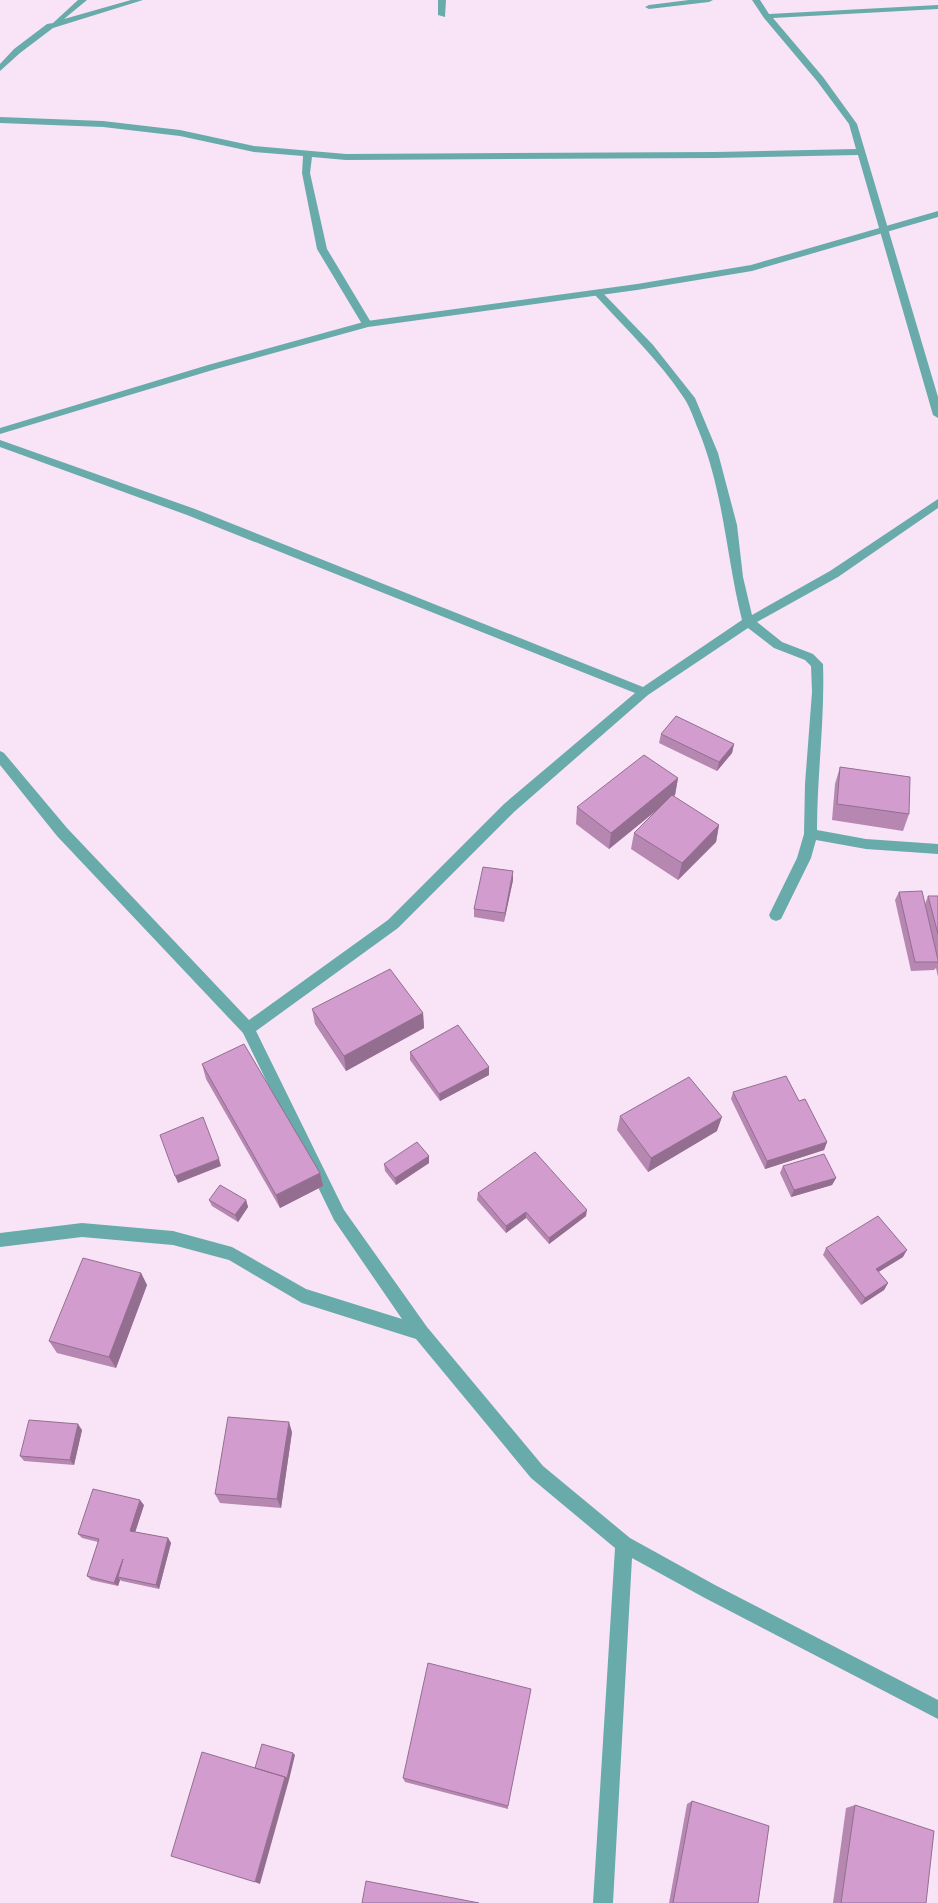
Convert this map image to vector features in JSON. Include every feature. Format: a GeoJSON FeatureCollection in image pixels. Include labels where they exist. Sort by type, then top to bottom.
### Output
{"type":"FeatureCollection","features":[{"type":"Feature","properties":{"kind":"street"},"geometry":{"type":"LineString","coordinates":[[0,68],[17,51],[82,0]]}},
{"type":"Feature","properties":{"kind":"street"},"geometry":{"type":"LineString","coordinates":[[50,26],[139,0]]}},
{"type":"Feature","properties":{"kind":"street"},"geometry":{"type":"LineString","coordinates":[[442,0],[442,16]]}},
{"type":"Feature","properties":{"kind":"street"},"geometry":{"type":"LineString","coordinates":[[649,7],[709,0]]}},
{"type":"Feature","properties":{"kind":"street"},"geometry":{"type":"LineString","coordinates":[[756,0],[767,16],[820,79],[852,124],[885,229],[938,414]]}},
{"type":"Feature","properties":{"kind":"street"},"geometry":{"type":"LineString","coordinates":[[767,16],[938,7]]}},
{"type":"Feature","properties":{"kind":"street"},"geometry":{"type":"LineString","coordinates":[[0,120],[102,124],[180,133],[254,149],[346,157],[715,155],[861,152]]}},
{"type":"Feature","properties":{"kind":"street"},"geometry":{"type":"LineString","coordinates":[[308,154],[306,173],[322,249],[367,324]]}},
{"type":"Feature","properties":{"kind":"street"},"geometry":{"type":"LineString","coordinates":[[0,431],[212,367],[367,324],[598,293],[752,268],[938,214]]}},
{"type":"Feature","properties":{"kind":"street"},"geometry":{"type":"LineString","coordinates":[[598,293],[649,347],[690,398],[713,453],[729,516],[737,577],[748,622],[778,645],[809,657],[817,664],[818,692],[811,784],[811,834],[804,858],[776,915]]}},
{"type":"Feature","properties":{"kind":"street"},"geometry":{"type":"LineString","coordinates":[[0,443],[192,512],[644,692]]}},
{"type":"Feature","properties":{"kind":"street"},"geometry":{"type":"LineString","coordinates":[[248,1029],[393,924],[508,808],[644,692],[748,622],[834,574],[938,503]]}},
{"type":"Feature","properties":{"kind":"street"},"geometry":{"type":"LineString","coordinates":[[0,756],[62,832],[248,1029],[340,1215],[421,1333],[537,1472],[624,1544],[709,1591],[938,1710]]}},
{"type":"Feature","properties":{"kind":"street"},"geometry":{"type":"LineString","coordinates":[[811,834],[866,844],[938,850]]}},
{"type":"Feature","properties":{"kind":"street"},"geometry":{"type":"LineString","coordinates":[[0,1240],[82,1230],[173,1238],[232,1254],[302,1294],[421,1333]]}},
{"type":"Feature","properties":{"kind":"street"},"geometry":{"type":"LineString","coordinates":[[603,1903],[624,1544]]}},
{"type":"Feature","properties":{"kind":"building"},"geometry":{"type":"Polygon","coordinates":[[[676,716],[734,744],[719,762],[661,734],[676,716]]]}},
{"type":"Feature","properties":{"kind":"building"},"geometry":{"type":"Polygon","coordinates":[[[644,755],[678,778],[611,833],[577,807],[644,755]]]}},
{"type":"Feature","properties":{"kind":"building"},"geometry":{"type":"Polygon","coordinates":[[[840,767],[910,777],[909,814],[837,804],[840,767]]]}},
{"type":"Feature","properties":{"kind":"building"},"geometry":{"type":"Polygon","coordinates":[[[672,795],[719,825],[682,863],[634,833],[672,795]]]}},
{"type":"Feature","properties":{"kind":"building"},"geometry":{"type":"Polygon","coordinates":[[[483,867],[513,871],[505,913],[474,909],[483,867]]]}},
{"type":"Feature","properties":{"kind":"building"},"geometry":{"type":"Polygon","coordinates":[[[922,891],[938,962],[915,962],[899,892],[922,891]]]}},
{"type":"Feature","properties":{"kind":"building"},"geometry":{"type":"Polygon","coordinates":[[[928,896],[938,896],[938,934],[928,896]]]}},
{"type":"Feature","properties":{"kind":"building"},"geometry":{"type":"Polygon","coordinates":[[[390,969],[423,1013],[344,1056],[312,1009],[390,969]]]}},
{"type":"Feature","properties":{"kind":"building"},"geometry":{"type":"Polygon","coordinates":[[[458,1025],[489,1067],[439,1094],[410,1052],[458,1025]]]}},
{"type":"Feature","properties":{"kind":"building"},"geometry":{"type":"Polygon","coordinates":[[[244,1044],[320,1173],[276,1195],[202,1064],[244,1044]]]}},
{"type":"Feature","properties":{"kind":"building"},"geometry":{"type":"Polygon","coordinates":[[[786,1076],[799,1101],[805,1099],[827,1142],[767,1161],[733,1092],[786,1076]]]}},
{"type":"Feature","properties":{"kind":"building"},"geometry":{"type":"Polygon","coordinates":[[[689,1077],[722,1117],[651,1158],[620,1116],[689,1077]]]}},
{"type":"Feature","properties":{"kind":"building"},"geometry":{"type":"Polygon","coordinates":[[[203,1117],[219,1159],[175,1176],[160,1135],[203,1117]]]}},
{"type":"Feature","properties":{"kind":"building"},"geometry":{"type":"Polygon","coordinates":[[[417,1142],[429,1156],[395,1178],[384,1164],[417,1142]]]}},
{"type":"Feature","properties":{"kind":"building"},"geometry":{"type":"Polygon","coordinates":[[[535,1152],[587,1210],[549,1238],[526,1212],[506,1226],[478,1193],[535,1152]]]}},
{"type":"Feature","properties":{"kind":"building"},"geometry":{"type":"Polygon","coordinates":[[[824,1154],[836,1178],[794,1190],[783,1166],[824,1154]]]}},
{"type":"Feature","properties":{"kind":"building"},"geometry":{"type":"Polygon","coordinates":[[[220,1185],[246,1200],[235,1215],[209,1200],[220,1185]]]}},
{"type":"Feature","properties":{"kind":"building"},"geometry":{"type":"Polygon","coordinates":[[[878,1216],[907,1250],[876,1269],[888,1283],[865,1298],[826,1248],[878,1216]]]}},
{"type":"Feature","properties":{"kind":"building"},"geometry":{"type":"Polygon","coordinates":[[[83,1258],[141,1273],[109,1357],[49,1341],[83,1258]]]}},
{"type":"Feature","properties":{"kind":"building"},"geometry":{"type":"Polygon","coordinates":[[[228,1417],[289,1422],[277,1499],[215,1494],[228,1417]]]}},
{"type":"Feature","properties":{"kind":"building"},"geometry":{"type":"Polygon","coordinates":[[[29,1420],[78,1424],[70,1460],[20,1456],[29,1420]]]}},
{"type":"Feature","properties":{"kind":"building"},"geometry":{"type":"Polygon","coordinates":[[[93,1489],[140,1500],[130,1531],[168,1538],[156,1585],[118,1577],[123,1559],[114,1583],[87,1576],[99,1539],[78,1534],[93,1489]]]}},
{"type":"Feature","properties":{"kind":"building"},"geometry":{"type":"Polygon","coordinates":[[[428,1663],[531,1689],[508,1806],[403,1778],[428,1663]]]}},
{"type":"Feature","properties":{"kind":"building"},"geometry":{"type":"Polygon","coordinates":[[[262,1744],[293,1753],[287,1778],[255,1768],[262,1744]]]}},
{"type":"Feature","properties":{"kind":"building"},"geometry":{"type":"Polygon","coordinates":[[[202,1752],[285,1777],[255,1882],[171,1856],[202,1752]]]}},
{"type":"Feature","properties":{"kind":"building"},"geometry":{"type":"Polygon","coordinates":[[[692,1801],[769,1826],[758,1903],[673,1903],[692,1801]]]}},
{"type":"Feature","properties":{"kind":"building"},"geometry":{"type":"Polygon","coordinates":[[[855,1805],[934,1831],[926,1903],[841,1903],[855,1805]]]}},
{"type":"Feature","properties":{"kind":"building"},"geometry":{"type":"Polygon","coordinates":[[[366,1881],[479,1903],[362,1903],[366,1881]]]}}]}
